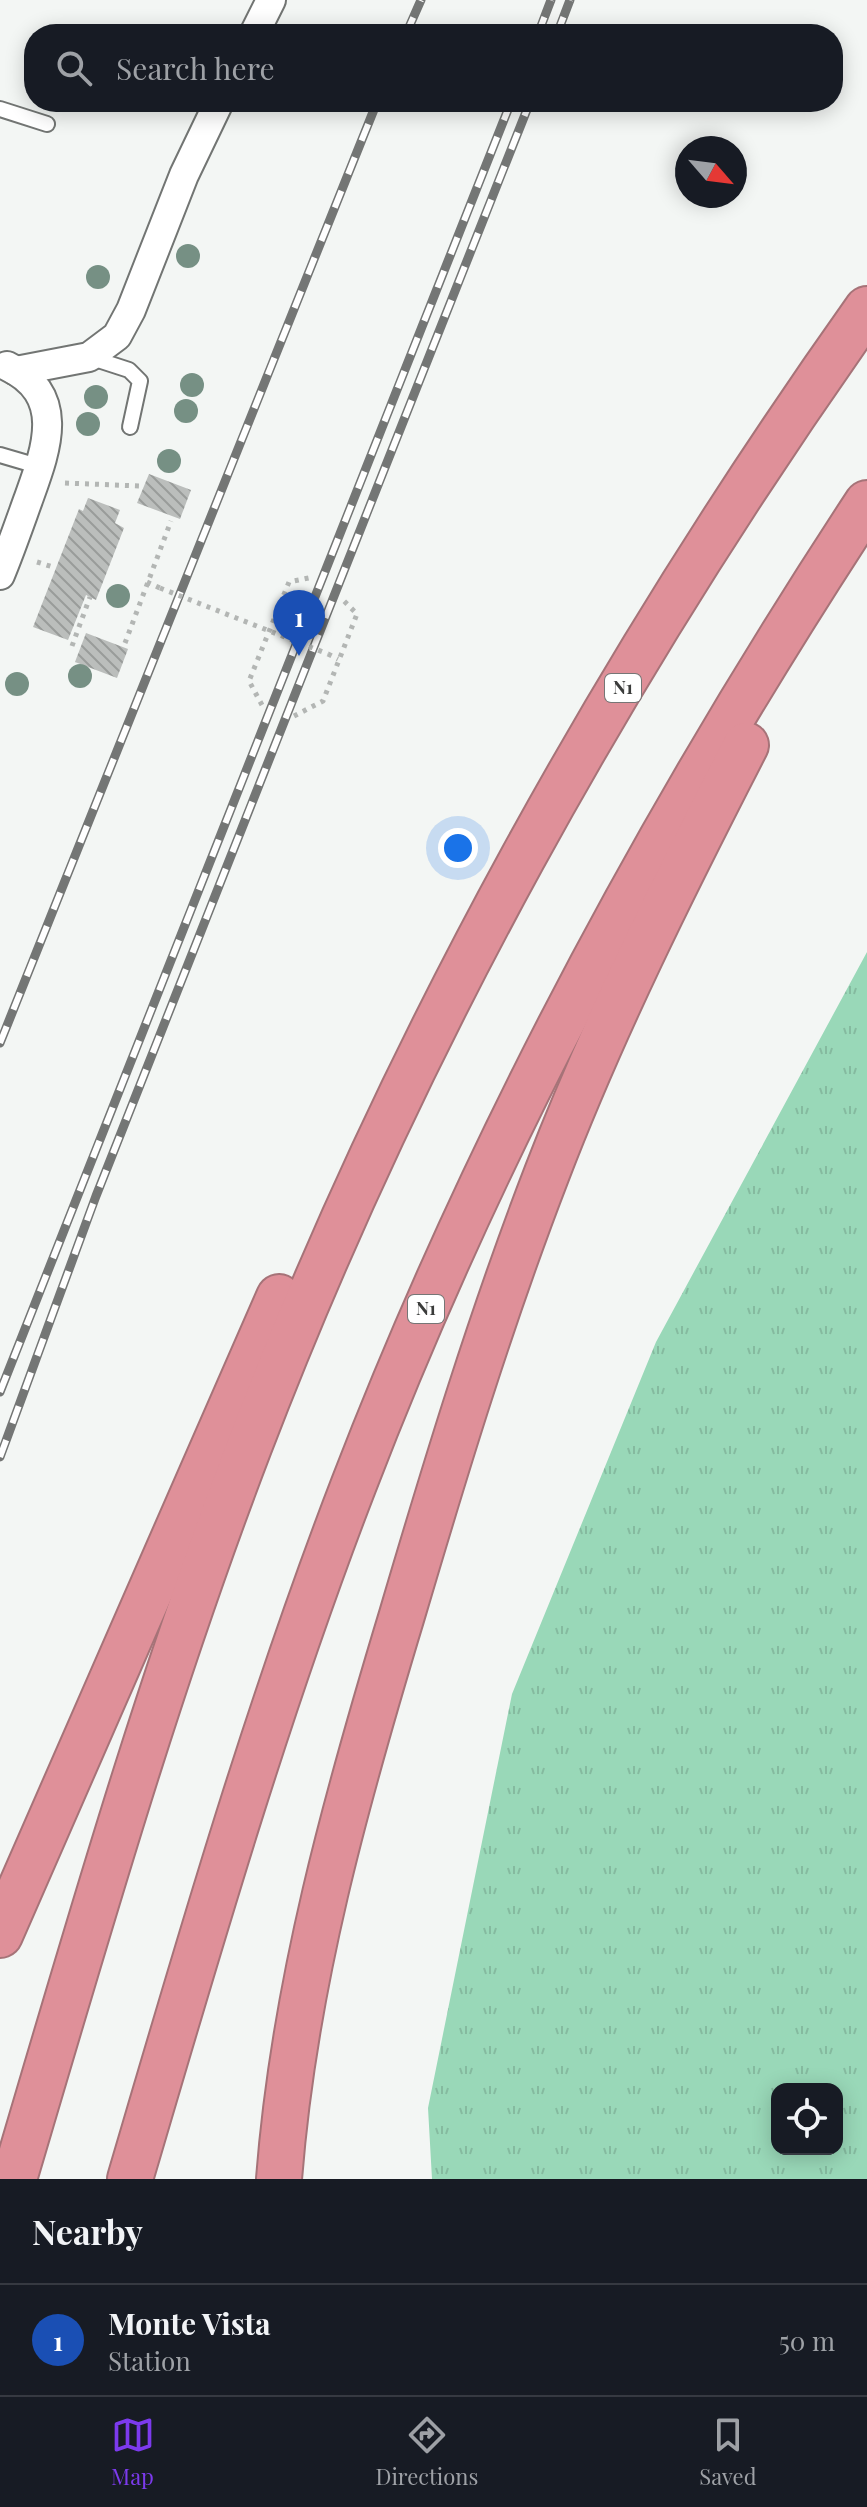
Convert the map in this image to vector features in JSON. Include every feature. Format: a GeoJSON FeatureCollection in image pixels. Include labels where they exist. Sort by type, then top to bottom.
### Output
{"type":"FeatureCollection","features":[{"type":"Feature","properties":{"kind":"highway","name":"N1"},"geometry":{"type":"LineString","coordinates":[[14,2179],[136,1769],[210,1551],[316,1284],[443,1007],[545,821],[731,509],[867,309]]}},
{"type":"Feature","properties":{"kind":"highway","name":"N1"},"geometry":{"type":"LineString","coordinates":[[130,2179],[227,1850],[285,1673],[359,1471],[431,1299],[521,1104],[633,887],[748,689],[867,503]]}},
{"type":"Feature","properties":{"kind":"highway"},"geometry":{"type":"LineString","coordinates":[[279,2179],[291,2060],[325,1882],[433,1510],[505,1284],[549,1169],[679,875],[867,513]]}},
{"type":"Feature","properties":{"kind":"highway"},"geometry":{"type":"LineString","coordinates":[[0,1935],[305,1237],[369,1119],[443,1007]]}},
{"type":"Feature","properties":{"kind":"street"},"geometry":{"type":"LineString","coordinates":[[259,24],[271,0]]}},
{"type":"Feature","properties":{"kind":"street"},"geometry":{"type":"LineString","coordinates":[[8,367],[89,357],[117,336],[131,310],[184,175],[214,112]]}},
{"type":"Feature","properties":{"kind":"street"},"geometry":{"type":"LineString","coordinates":[[0,575],[38,474],[48,427],[43,400],[34,384],[8,367]]}},
{"type":"Feature","properties":{"kind":"lane"},"geometry":{"type":"LineString","coordinates":[[0,109],[47,124]]}},
{"type":"Feature","properties":{"kind":"lane"},"geometry":{"type":"LineString","coordinates":[[89,357],[129,370],[140,381],[130,427]]}},
{"type":"Feature","properties":{"kind":"lane"},"geometry":{"type":"LineString","coordinates":[[0,455],[38,474]]}},
{"type":"Feature","properties":{"kind":"path"},"geometry":{"type":"LineString","coordinates":[[38,474],[140,486]]}},
{"type":"Feature","properties":{"kind":"path"},"geometry":{"type":"LineString","coordinates":[[125,643],[171,521]]}},
{"type":"Feature","properties":{"kind":"path"},"geometry":{"type":"LineString","coordinates":[[262,705],[249,681],[289,582],[313,577]]}},
{"type":"Feature","properties":{"kind":"path"},"geometry":{"type":"LineString","coordinates":[[147,582],[338,659]]}},
{"type":"Feature","properties":{"kind":"path"},"geometry":{"type":"LineString","coordinates":[[72,646],[90,597]]}},
{"type":"Feature","properties":{"kind":"path"},"geometry":{"type":"LineString","coordinates":[[294,716],[323,701],[357,614],[341,598]]}},
{"type":"Feature","properties":{"kind":"green space"},"geometry":{"type":"Polygon","coordinates":[[[867,952],[867,2179],[432,2179],[428,2108],[512,1694],[656,1342],[867,952]]]}},
{"type":"Feature","properties":{"kind":"building"},"geometry":{"type":"Polygon","coordinates":[[[149,474],[191,490],[180,519],[137,503],[149,474]]]}},
{"type":"Feature","properties":{"kind":"building"},"geometry":{"type":"Polygon","coordinates":[[[88,498],[120,510],[115,523],[124,528],[96,600],[86,595],[68,640],[33,627],[79,509],[83,511],[88,498]]]}},
{"type":"Feature","properties":{"kind":"building"},"geometry":{"type":"Polygon","coordinates":[[[86,633],[128,649],[117,678],[75,662],[86,633]]]}},
{"type":"Feature","properties":{"kind":"railway"},"geometry":{"type":"LineString","coordinates":[[410,24],[421,0]]}},
{"type":"Feature","properties":{"kind":"railway"},"geometry":{"type":"LineString","coordinates":[[542,24],[551,0]]}},
{"type":"Feature","properties":{"kind":"railway"},"geometry":{"type":"LineString","coordinates":[[561,24],[570,0]]}},
{"type":"Feature","properties":{"kind":"railway"},"geometry":{"type":"LineString","coordinates":[[0,1043],[373,112]]}},
{"type":"Feature","properties":{"kind":"railway"},"geometry":{"type":"LineString","coordinates":[[0,1392],[507,112]]}},
{"type":"Feature","properties":{"kind":"railway"},"geometry":{"type":"LineString","coordinates":[[0,1457],[96,1196],[526,112]]}},
{"type":"Feature","properties":{"kind":"place","name":"Monte Vista"},"geometry":{"type":"Point","coordinates":[299,656]}}]}
